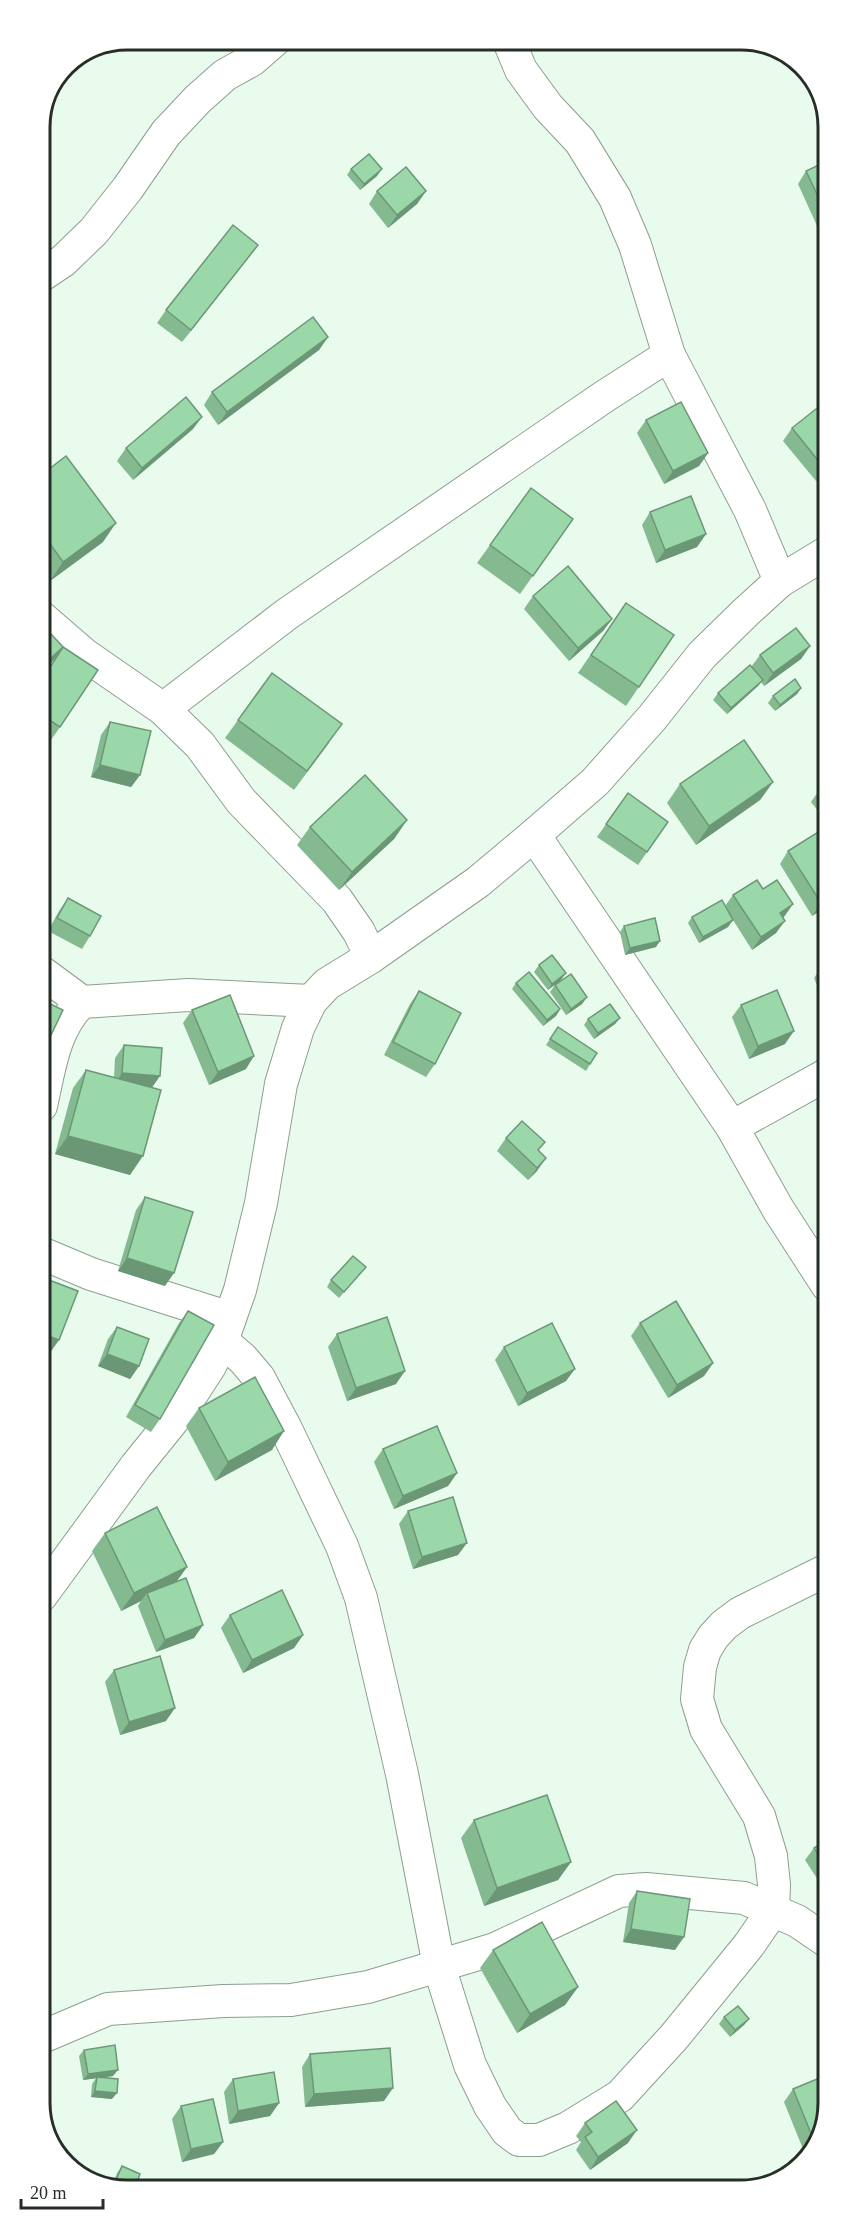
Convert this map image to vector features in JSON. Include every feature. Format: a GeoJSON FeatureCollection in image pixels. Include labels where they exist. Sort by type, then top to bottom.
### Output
{"type":"FeatureCollection","features":[{"type":"Feature","properties":{"kind":"street"},"geometry":{"type":"LineString","coordinates":[[50,270],[63,261],[94,231],[128,188],[166,132],[198,99],[225,75],[252,60],[264,49]]}},
{"type":"Feature","properties":{"kind":"street"},"geometry":{"type":"LineString","coordinates":[[512,50],[521,70],[548,107],[580,141],[615,198],[635,245],[669,356],[750,510],[780,581]]}},
{"type":"Feature","properties":{"kind":"street"},"geometry":{"type":"LineString","coordinates":[[163,709],[287,614],[605,396],[669,356]]}},
{"type":"Feature","properties":{"kind":"street"},"geometry":{"type":"LineString","coordinates":[[50,1584],[136,1466],[182,1409],[210,1366],[240,1290],[261,1203],[281,1084],[298,1028],[311,1001],[327,984],[371,957],[478,882],[595,782],[652,718],[702,655],[780,581],[818,558]]}},
{"type":"Feature","properties":{"kind":"street"},"geometry":{"type":"LineString","coordinates":[[50,625],[85,655],[163,709],[200,745],[241,801],[337,900],[359,932],[371,957]]}},
{"type":"Feature","properties":{"kind":"street"},"geometry":{"type":"LineString","coordinates":[[534,835],[732,1126],[778,1209],[818,1271]]}},
{"type":"Feature","properties":{"kind":"street"},"geometry":{"type":"LineString","coordinates":[[50,978],[82,1002]]}},
{"type":"Feature","properties":{"kind":"street"},"geometry":{"type":"LineString","coordinates":[[50,1069],[64,1025],[72,1010],[82,1002],[188,995],[311,1001]]}},
{"type":"Feature","properties":{"kind":"street"},"geometry":{"type":"LineString","coordinates":[[732,1126],[818,1079]]}},
{"type":"Feature","properties":{"kind":"street"},"geometry":{"type":"LineString","coordinates":[[50,1257],[226,1330],[243,1359],[259,1378],[337,1536],[361,1598],[402,1774],[439,1966],[470,2066],[490,2106],[507,2131],[519,2140],[539,2140],[568,2128],[620,2096],[674,2037],[748,1945],[773,1910],[772,1865],[765,1831],[759,1816],[706,1729],[697,1699],[697,1684],[705,1650],[724,1625],[740,1613],[818,1574]]}},
{"type":"Feature","properties":{"kind":"street"},"geometry":{"type":"LineString","coordinates":[[50,2034],[108,2009],[223,2001],[291,2000],[368,1987],[495,1949],[619,1891],[646,1889],[744,1898],[797,1922],[818,1936]]}},
{"type":"Feature","properties":{"kind":"building"},"geometry":{"type":"Polygon","coordinates":[[[369,154],[382,169],[364,184],[351,169],[369,154]]]}},
{"type":"Feature","properties":{"kind":"building"},"geometry":{"type":"Polygon","coordinates":[[[818,165],[818,196],[806,171],[818,165]]]}},
{"type":"Feature","properties":{"kind":"building"},"geometry":{"type":"Polygon","coordinates":[[[406,167],[426,191],[397,215],[377,191],[406,167]]]}},
{"type":"Feature","properties":{"kind":"building"},"geometry":{"type":"Polygon","coordinates":[[[233,225],[258,245],[191,330],[166,310],[233,225]]]}},
{"type":"Feature","properties":{"kind":"building"},"geometry":{"type":"Polygon","coordinates":[[[313,317],[328,337],[227,412],[212,392],[313,317]]]}},
{"type":"Feature","properties":{"kind":"building"},"geometry":{"type":"Polygon","coordinates":[[[186,397],[202,417],[142,468],[126,448],[186,397]]]}},
{"type":"Feature","properties":{"kind":"building"},"geometry":{"type":"Polygon","coordinates":[[[681,402],[708,453],[673,471],[646,420],[681,402]]]}},
{"type":"Feature","properties":{"kind":"building"},"geometry":{"type":"Polygon","coordinates":[[[818,407],[818,460],[792,428],[818,407]]]}},
{"type":"Feature","properties":{"kind":"building"},"geometry":{"type":"Polygon","coordinates":[[[66,456],[116,523],[63,562],[50,544],[50,468],[66,456]]]}},
{"type":"Feature","properties":{"kind":"building"},"geometry":{"type":"Polygon","coordinates":[[[531,488],[573,519],[533,576],[490,545],[531,488]]]}},
{"type":"Feature","properties":{"kind":"building"},"geometry":{"type":"Polygon","coordinates":[[[691,496],[706,534],[665,550],[650,512],[691,496]]]}},
{"type":"Feature","properties":{"kind":"building"},"geometry":{"type":"Polygon","coordinates":[[[568,566],[612,619],[578,648],[533,596],[568,566]]]}},
{"type":"Feature","properties":{"kind":"building"},"geometry":{"type":"Polygon","coordinates":[[[626,603],[674,635],[639,687],[591,655],[626,603]]]}},
{"type":"Feature","properties":{"kind":"building"},"geometry":{"type":"Polygon","coordinates":[[[796,628],[810,646],[773,673],[760,655],[796,628]]]}},
{"type":"Feature","properties":{"kind":"building"},"geometry":{"type":"Polygon","coordinates":[[[50,633],[63,647],[50,659],[50,633]]]}},
{"type":"Feature","properties":{"kind":"building"},"geometry":{"type":"Polygon","coordinates":[[[63,647],[98,670],[60,727],[50,720],[50,667],[63,647]]]}},
{"type":"Feature","properties":{"kind":"building"},"geometry":{"type":"Polygon","coordinates":[[[750,665],[763,680],[731,708],[718,693],[750,665]]]}},
{"type":"Feature","properties":{"kind":"building"},"geometry":{"type":"Polygon","coordinates":[[[272,673],[342,724],[307,771],[238,720],[272,673]]]}},
{"type":"Feature","properties":{"kind":"building"},"geometry":{"type":"Polygon","coordinates":[[[795,679],[801,688],[780,705],[773,696],[795,679]]]}},
{"type":"Feature","properties":{"kind":"building"},"geometry":{"type":"Polygon","coordinates":[[[110,722],[151,731],[140,775],[100,765],[110,722]]]}},
{"type":"Feature","properties":{"kind":"building"},"geometry":{"type":"Polygon","coordinates":[[[744,740],[773,782],[709,826],[680,784],[744,740]]]}},
{"type":"Feature","properties":{"kind":"building"},"geometry":{"type":"Polygon","coordinates":[[[365,775],[407,820],[352,872],[310,827],[365,775]]]}},
{"type":"Feature","properties":{"kind":"building"},"geometry":{"type":"Polygon","coordinates":[[[628,793],[668,822],[647,852],[606,824],[628,793]]]}},
{"type":"Feature","properties":{"kind":"building"},"geometry":{"type":"Polygon","coordinates":[[[818,832],[818,898],[788,851],[818,832]]]}},
{"type":"Feature","properties":{"kind":"building"},"geometry":{"type":"Polygon","coordinates":[[[757,880],[763,889],[777,880],[793,904],[780,913],[785,921],[761,937],[733,895],[757,880]]]}},
{"type":"Feature","properties":{"kind":"building"},"geometry":{"type":"Polygon","coordinates":[[[68,898],[101,916],[90,936],[57,918],[68,898]]]}},
{"type":"Feature","properties":{"kind":"building"},"geometry":{"type":"Polygon","coordinates":[[[722,900],[733,920],[703,937],[692,917],[722,900]]]}},
{"type":"Feature","properties":{"kind":"building"},"geometry":{"type":"Polygon","coordinates":[[[655,918],[660,941],[630,948],[624,926],[655,918]]]}},
{"type":"Feature","properties":{"kind":"building"},"geometry":{"type":"Polygon","coordinates":[[[552,955],[566,973],[552,984],[539,965],[552,955]]]}},
{"type":"Feature","properties":{"kind":"building"},"geometry":{"type":"Polygon","coordinates":[[[529,972],[560,1009],[547,1020],[516,983],[529,972]]]}},
{"type":"Feature","properties":{"kind":"building"},"geometry":{"type":"Polygon","coordinates":[[[571,974],[587,997],[571,1009],[555,985],[571,974]]]}},
{"type":"Feature","properties":{"kind":"building"},"geometry":{"type":"Polygon","coordinates":[[[777,990],[794,1031],[758,1046],[741,1005],[777,990]]]}},
{"type":"Feature","properties":{"kind":"building"},"geometry":{"type":"Polygon","coordinates":[[[419,991],[461,1013],[435,1064],[393,1042],[419,991]]]}},
{"type":"Feature","properties":{"kind":"building"},"geometry":{"type":"Polygon","coordinates":[[[230,995],[254,1056],[218,1072],[192,1010],[230,995]]]}},
{"type":"Feature","properties":{"kind":"building"},"geometry":{"type":"Polygon","coordinates":[[[50,1004],[63,1010],[50,1037],[50,1004]]]}},
{"type":"Feature","properties":{"kind":"building"},"geometry":{"type":"Polygon","coordinates":[[[610,1004],[620,1018],[598,1033],[588,1019],[610,1004]]]}},
{"type":"Feature","properties":{"kind":"building"},"geometry":{"type":"Polygon","coordinates":[[[558,1027],[597,1053],[590,1064],[550,1039],[558,1027]]]}},
{"type":"Feature","properties":{"kind":"building"},"geometry":{"type":"Polygon","coordinates":[[[124,1045],[162,1048],[160,1076],[122,1073],[124,1045]]]}},
{"type":"Feature","properties":{"kind":"building"},"geometry":{"type":"Polygon","coordinates":[[[86,1070],[161,1090],[143,1156],[68,1136],[86,1070]]]}},
{"type":"Feature","properties":{"kind":"building"},"geometry":{"type":"Polygon","coordinates":[[[522,1121],[545,1142],[538,1150],[546,1158],[537,1168],[506,1138],[522,1121]]]}},
{"type":"Feature","properties":{"kind":"building"},"geometry":{"type":"Polygon","coordinates":[[[145,1197],[193,1212],[174,1273],[127,1258],[145,1197]]]}},
{"type":"Feature","properties":{"kind":"building"},"geometry":{"type":"Polygon","coordinates":[[[353,1256],[366,1267],[344,1292],[331,1280],[353,1256]]]}},
{"type":"Feature","properties":{"kind":"building"},"geometry":{"type":"Polygon","coordinates":[[[50,1280],[78,1291],[59,1340],[50,1336],[50,1280]]]}},
{"type":"Feature","properties":{"kind":"building"},"geometry":{"type":"Polygon","coordinates":[[[676,1301],[713,1363],[677,1385],[640,1323],[676,1301]]]}},
{"type":"Feature","properties":{"kind":"building"},"geometry":{"type":"Polygon","coordinates":[[[188,1311],[214,1325],[160,1419],[135,1405],[188,1311]]]}},
{"type":"Feature","properties":{"kind":"building"},"geometry":{"type":"Polygon","coordinates":[[[387,1317],[405,1371],[356,1388],[337,1334],[387,1317]]]}},
{"type":"Feature","properties":{"kind":"building"},"geometry":{"type":"Polygon","coordinates":[[[552,1323],[575,1369],[527,1393],[504,1347],[552,1323]]]}},
{"type":"Feature","properties":{"kind":"building"},"geometry":{"type":"Polygon","coordinates":[[[117,1327],[149,1339],[139,1366],[107,1354],[117,1327]]]}},
{"type":"Feature","properties":{"kind":"building"},"geometry":{"type":"Polygon","coordinates":[[[255,1377],[284,1431],[228,1462],[199,1408],[255,1377]]]}},
{"type":"Feature","properties":{"kind":"building"},"geometry":{"type":"Polygon","coordinates":[[[437,1426],[457,1473],[403,1496],[383,1449],[437,1426]]]}},
{"type":"Feature","properties":{"kind":"building"},"geometry":{"type":"Polygon","coordinates":[[[453,1497],[467,1543],[422,1557],[408,1511],[453,1497]]]}},
{"type":"Feature","properties":{"kind":"building"},"geometry":{"type":"Polygon","coordinates":[[[157,1507],[187,1567],[134,1593],[105,1533],[157,1507]]]}},
{"type":"Feature","properties":{"kind":"building"},"geometry":{"type":"Polygon","coordinates":[[[186,1578],[203,1625],[165,1640],[147,1593],[186,1578]]]}},
{"type":"Feature","properties":{"kind":"building"},"geometry":{"type":"Polygon","coordinates":[[[282,1590],[303,1635],[252,1660],[230,1615],[282,1590]]]}},
{"type":"Feature","properties":{"kind":"building"},"geometry":{"type":"Polygon","coordinates":[[[160,1656],[175,1708],[129,1722],[114,1670],[160,1656]]]}},
{"type":"Feature","properties":{"kind":"building"},"geometry":{"type":"Polygon","coordinates":[[[547,1795],[571,1862],[497,1888],[474,1820],[547,1795]]]}},
{"type":"Feature","properties":{"kind":"building"},"geometry":{"type":"Polygon","coordinates":[[[637,1891],[690,1899],[684,1937],[631,1929],[637,1891]]]}},
{"type":"Feature","properties":{"kind":"building"},"geometry":{"type":"Polygon","coordinates":[[[542,1922],[578,1987],[530,2014],[493,1950],[542,1922]]]}},
{"type":"Feature","properties":{"kind":"building"},"geometry":{"type":"Polygon","coordinates":[[[738,2006],[749,2019],[735,2030],[724,2017],[738,2006]]]}},
{"type":"Feature","properties":{"kind":"building"},"geometry":{"type":"Polygon","coordinates":[[[115,2045],[118,2070],[88,2074],[84,2050],[115,2045]]]}},
{"type":"Feature","properties":{"kind":"building"},"geometry":{"type":"Polygon","coordinates":[[[390,2048],[393,2088],[314,2094],[310,2054],[390,2048]]]}},
{"type":"Feature","properties":{"kind":"building"},"geometry":{"type":"Polygon","coordinates":[[[274,2072],[279,2103],[238,2111],[233,2079],[274,2072]]]}},
{"type":"Feature","properties":{"kind":"building"},"geometry":{"type":"Polygon","coordinates":[[[97,2077],[118,2079],[117,2093],[95,2091],[97,2077]]]}},
{"type":"Feature","properties":{"kind":"building"},"geometry":{"type":"Polygon","coordinates":[[[818,2079],[817,2113],[811,2134],[793,2089],[818,2079]]]}},
{"type":"Feature","properties":{"kind":"building"},"geometry":{"type":"Polygon","coordinates":[[[213,2099],[223,2142],[191,2149],[181,2106],[213,2099]]]}},
{"type":"Feature","properties":{"kind":"building"},"geometry":{"type":"Polygon","coordinates":[[[616,2101],[637,2130],[598,2157],[585,2137],[592,2132],[585,2123],[616,2101]]]}},
{"type":"Feature","properties":{"kind":"building"},"geometry":{"type":"Polygon","coordinates":[[[122,2166],[140,2174],[138,2179],[117,2179],[122,2166]]]}}]}
